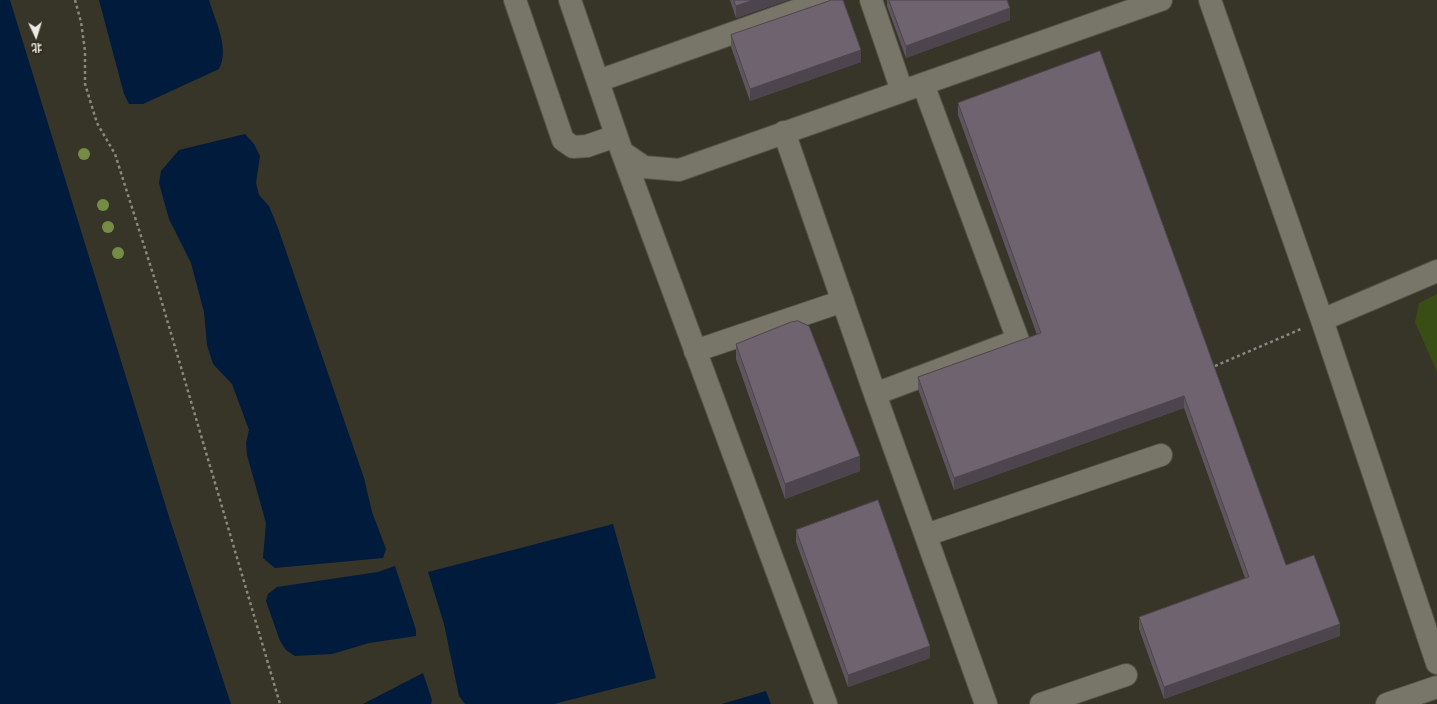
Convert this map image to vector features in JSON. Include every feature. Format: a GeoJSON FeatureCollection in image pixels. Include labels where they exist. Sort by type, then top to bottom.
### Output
{"type":"FeatureCollection","features":[{"type":"Feature","properties":{"kind":"lane"},"geometry":{"type":"LineString","coordinates":[[515,0],[563,140],[573,147],[619,144],[644,167],[678,170],[1161,0]]}},
{"type":"Feature","properties":{"kind":"lane"},"geometry":{"type":"LineString","coordinates":[[570,0],[619,144],[826,704]]}},
{"type":"Feature","properties":{"kind":"lane"},"geometry":{"type":"LineString","coordinates":[[598,81],[826,0]]}},
{"type":"Feature","properties":{"kind":"lane"},"geometry":{"type":"LineString","coordinates":[[871,0],[902,91]]}},
{"type":"Feature","properties":{"kind":"lane"},"geometry":{"type":"LineString","coordinates":[[1210,0],[1322,320],[1437,663]]}},
{"type":"Feature","properties":{"kind":"lane"},"geometry":{"type":"LineString","coordinates":[[875,394],[1018,340],[923,84]]}},
{"type":"Feature","properties":{"kind":"lane"},"geometry":{"type":"LineString","coordinates":[[784,132],[875,394],[986,704]]}},
{"type":"Feature","properties":{"kind":"lane"},"geometry":{"type":"LineString","coordinates":[[1322,320],[1437,271]]}},
{"type":"Feature","properties":{"kind":"lane"},"geometry":{"type":"LineString","coordinates":[[695,351],[843,301]]}},
{"type":"Feature","properties":{"kind":"lane"},"geometry":{"type":"LineString","coordinates":[[926,535],[1161,455]]}},
{"type":"Feature","properties":{"kind":"lane"},"geometry":{"type":"LineString","coordinates":[[1041,704],[1126,675]]}},
{"type":"Feature","properties":{"kind":"lane"},"geometry":{"type":"LineString","coordinates":[[1387,704],[1437,687]]}},
{"type":"Feature","properties":{"kind":"path"},"geometry":{"type":"LineString","coordinates":[[75,0],[81,22],[85,51],[85,84],[97,122],[115,154],[160,296],[280,704]]}},
{"type":"Feature","properties":{"kind":"path"},"geometry":{"type":"LineString","coordinates":[[1215,366],[1322,320]]}},
{"type":"Feature","properties":{"kind":"green space"},"geometry":{"type":"Polygon","coordinates":[[[1437,294],[1437,372],[1415,322],[1419,303],[1437,294]]]}},
{"type":"Feature","properties":{"kind":"water"},"geometry":{"type":"Polygon","coordinates":[[[0,0],[10,0],[170,520],[231,704],[0,704],[0,0]]]}},
{"type":"Feature","properties":{"kind":"water"},"geometry":{"type":"Polygon","coordinates":[[[99,0],[209,0],[222,43],[222,61],[219,69],[143,104],[129,104],[124,94],[99,0]]]}},
{"type":"Feature","properties":{"kind":"water"},"geometry":{"type":"Polygon","coordinates":[[[245,134],[254,144],[260,156],[256,183],[259,195],[269,206],[278,228],[364,478],[372,512],[386,549],[383,558],[275,568],[263,558],[266,523],[247,455],[246,443],[249,430],[232,384],[213,364],[207,345],[204,312],[191,263],[169,219],[159,183],[161,171],[179,150],[245,134]]]}},
{"type":"Feature","properties":{"kind":"water"},"geometry":{"type":"Polygon","coordinates":[[[613,524],[656,678],[554,704],[465,704],[459,696],[444,624],[428,572],[613,524]]]}},
{"type":"Feature","properties":{"kind":"water"},"geometry":{"type":"Polygon","coordinates":[[[395,566],[416,630],[416,636],[369,643],[332,654],[295,656],[286,650],[280,641],[266,601],[268,594],[277,587],[378,572],[395,566]]]}},
{"type":"Feature","properties":{"kind":"water"},"geometry":{"type":"Polygon","coordinates":[[[423,673],[432,700],[431,704],[363,704],[423,673]]]}},
{"type":"Feature","properties":{"kind":"water"},"geometry":{"type":"Polygon","coordinates":[[[766,691],[771,704],[722,704],[766,691]]]}},
{"type":"Feature","properties":{"kind":"building"},"geometry":{"type":"Polygon","coordinates":[[[734,0],[753,0],[736,6],[734,0]]]}},
{"type":"Feature","properties":{"kind":"building"},"geometry":{"type":"Polygon","coordinates":[[[832,0],[843,0],[861,50],[750,89],[731,35],[832,0]]]}},
{"type":"Feature","properties":{"kind":"building"},"geometry":{"type":"Polygon","coordinates":[[[889,0],[1007,0],[1010,8],[906,46],[889,0]]]}},
{"type":"Feature","properties":{"kind":"building"},"geometry":{"type":"Polygon","coordinates":[[[1100,51],[1286,565],[1314,555],[1340,624],[1164,687],[1139,617],[1249,577],[1184,396],[954,478],[918,377],[1041,333],[958,103],[1100,51]]]}},
{"type":"Feature","properties":{"kind":"building"},"geometry":{"type":"Polygon","coordinates":[[[798,321],[809,326],[860,456],[785,484],[736,344],[791,322],[798,321]]]}},
{"type":"Feature","properties":{"kind":"building"},"geometry":{"type":"Polygon","coordinates":[[[878,500],[930,646],[848,675],[796,530],[878,500]]]}}]}
